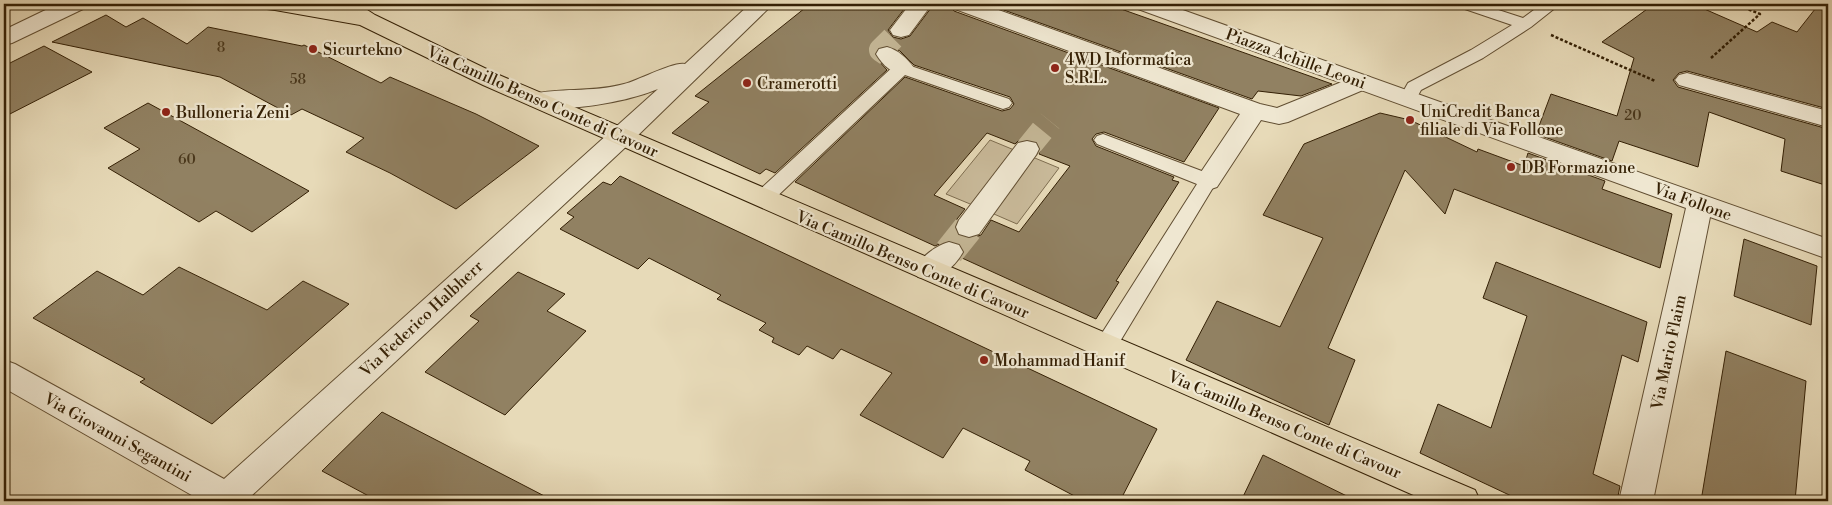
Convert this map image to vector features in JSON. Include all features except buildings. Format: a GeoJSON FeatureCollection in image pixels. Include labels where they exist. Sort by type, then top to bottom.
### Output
{"type":"FeatureCollection","features":[{"type":"Feature","properties":{"kind":"main road","name":"Via Camillo Benso Conte di Cavour"},"geometry":{"type":"LineString","coordinates":[[274,4],[367,20]]}},
{"type":"Feature","properties":{"kind":"main road","name":"Via Camillo Benso Conte di Cavour"},"geometry":{"type":"LineString","coordinates":[[344,4],[367,20],[491,80],[762,199],[938,261],[1105,347],[1463,501]]}},
{"type":"Feature","properties":{"kind":"street"},"geometry":{"type":"LineString","coordinates":[[4,38],[75,4]]}},
{"type":"Feature","properties":{"kind":"street","name":"Via Federico Halbherr"},"geometry":{"type":"LineString","coordinates":[[227,500],[621,137],[762,4]]}},
{"type":"Feature","properties":{"kind":"street"},"geometry":{"type":"LineString","coordinates":[[902,30],[922,4]]}},
{"type":"Feature","properties":{"kind":"street"},"geometry":{"type":"LineString","coordinates":[[963,4],[1255,111],[1280,116],[1362,82]]}},
{"type":"Feature","properties":{"kind":"street","name":"Piazza Achille Leoni"},"geometry":{"type":"LineString","coordinates":[[1146,4],[1408,98],[1444,113]]}},
{"type":"Feature","properties":{"kind":"street"},"geometry":{"type":"LineString","coordinates":[[537,100],[594,99],[624,93],[653,84],[709,55]]}},
{"type":"Feature","properties":{"kind":"street"},"geometry":{"type":"LineString","coordinates":[[1688,80],[1828,119]]}},
{"type":"Feature","properties":{"kind":"street"},"geometry":{"type":"LineString","coordinates":[[1208,181],[1255,111]]}},
{"type":"Feature","properties":{"kind":"street","name":"Via Follone"},"geometry":{"type":"LineString","coordinates":[[1444,113],[1828,249]]}},
{"type":"Feature","properties":{"kind":"street"},"geometry":{"type":"LineString","coordinates":[[969,226],[1027,149]]}},
{"type":"Feature","properties":{"kind":"street","name":"Via Mario Flaim"},"geometry":{"type":"LineString","coordinates":[[1636,501],[1700,203]]}},
{"type":"Feature","properties":{"kind":"street","name":"Via Giovanni Segantini"},"geometry":{"type":"LineString","coordinates":[[4,373],[227,500]]}},
{"type":"Feature","properties":{"kind":"lane"},"geometry":{"type":"LineString","coordinates":[[1465,4],[1525,24]]}},
{"type":"Feature","properties":{"kind":"lane"},"geometry":{"type":"LineString","coordinates":[[1408,98],[1414,87],[1477,54],[1525,24],[1552,4]]}},
{"type":"Feature","properties":{"kind":"lane"},"geometry":{"type":"LineString","coordinates":[[762,199],[895,61],[1003,103]]}},
{"type":"Feature","properties":{"kind":"lane"},"geometry":{"type":"LineString","coordinates":[[1103,140],[1208,181],[1105,347]]}},
{"type":"Feature","properties":{"kind":"path"},"geometry":{"type":"LineString","coordinates":[[1525,24],[1678,91],[1760,14],[1735,4]]}},
{"type":"Feature","properties":{"kind":"shaded area"},"geometry":{"type":"Polygon","coordinates":[[[990,140],[1019,152],[975,206],[946,194],[990,140]]]}},
{"type":"Feature","properties":{"kind":"shaded area"},"geometry":{"type":"Polygon","coordinates":[[[1030,156],[1059,168],[1017,224],[987,211],[1030,156]]]}},
{"type":"Feature","properties":{"kind":"tunnel"},"geometry":{"type":"LineString","coordinates":[[887,54],[881,50],[901,30]]}},
{"type":"Feature","properties":{"kind":"tunnel"},"geometry":{"type":"LineString","coordinates":[[1027,149],[1050,121]]}},
{"type":"Feature","properties":{"kind":"tunnel"},"geometry":{"type":"LineString","coordinates":[[949,252],[969,227]]}},
{"type":"Feature","properties":{"kind":"place","name":"Sicurtekno"},"geometry":{"type":"Point","coordinates":[313,49]}},
{"type":"Feature","properties":{"kind":"place","name":"4WD Informatica S.R.L."},"geometry":{"type":"Point","coordinates":[1055,68]}},
{"type":"Feature","properties":{"kind":"place","name":"Cramerotti"},"geometry":{"type":"Point","coordinates":[747,83]}},
{"type":"Feature","properties":{"kind":"place","name":"Bulloneria Zeni"},"geometry":{"type":"Point","coordinates":[166,112]}},
{"type":"Feature","properties":{"kind":"place","name":"UniCredit Banca filiale di Via Follone"},"geometry":{"type":"Point","coordinates":[1410,120]}},
{"type":"Feature","properties":{"kind":"place","name":"DB Formazione"},"geometry":{"type":"Point","coordinates":[1511,167]}},
{"type":"Feature","properties":{"kind":"place","name":"Mohammad Hanif"},"geometry":{"type":"Point","coordinates":[984,360]}}]}
